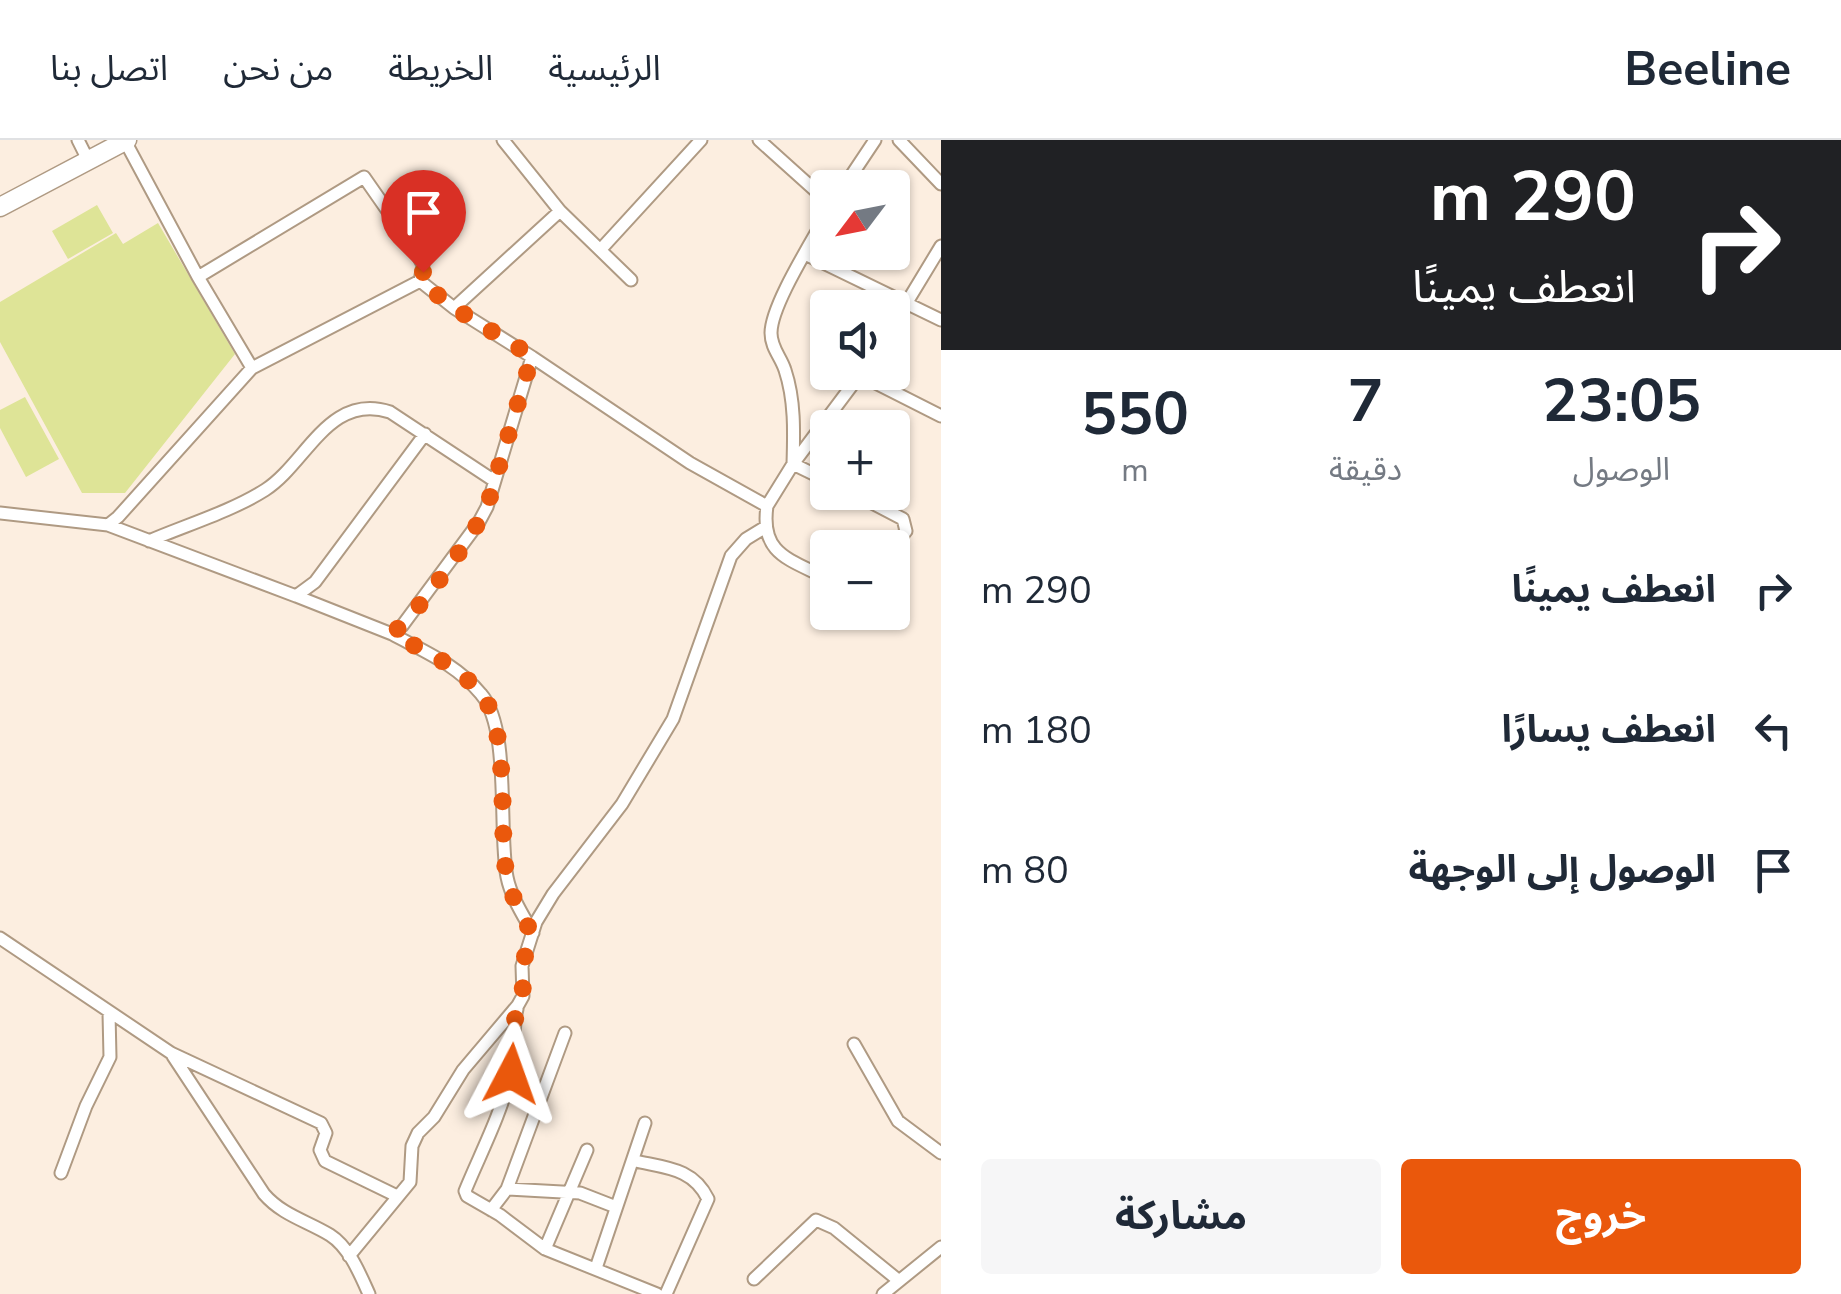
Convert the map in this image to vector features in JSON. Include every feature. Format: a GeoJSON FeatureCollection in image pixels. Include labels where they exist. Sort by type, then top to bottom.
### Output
{"type":"FeatureCollection","features":[{"type":"Feature","properties":{"kind":"street"},"geometry":{"type":"LineString","coordinates":[[78,140],[88,160]]}},
{"type":"Feature","properties":{"kind":"street"},"geometry":{"type":"LineString","coordinates":[[0,206],[126,140],[198,277],[252,368]]}},
{"type":"Feature","properties":{"kind":"street"},"geometry":{"type":"LineString","coordinates":[[503,140],[560,211],[632,280]]}},
{"type":"Feature","properties":{"kind":"street"},"geometry":{"type":"LineString","coordinates":[[602,248],[702,140]]}},
{"type":"Feature","properties":{"kind":"street"},"geometry":{"type":"LineString","coordinates":[[759,140],[810,186]]}},
{"type":"Feature","properties":{"kind":"street"},"geometry":{"type":"LineString","coordinates":[[855,170],[876,140]]}},
{"type":"Feature","properties":{"kind":"street"},"geometry":{"type":"LineString","coordinates":[[899,140],[941,184]]}},
{"type":"Feature","properties":{"kind":"street"},"geometry":{"type":"LineString","coordinates":[[198,277],[364,177],[414,250],[422,266],[420,281]]}},
{"type":"Feature","properties":{"kind":"street"},"geometry":{"type":"LineString","coordinates":[[454,308],[560,211]]}},
{"type":"Feature","properties":{"kind":"street"},"geometry":{"type":"LineString","coordinates":[[793,464],[794,416],[784,368],[772,345],[771,328],[810,245]]}},
{"type":"Feature","properties":{"kind":"street"},"geometry":{"type":"LineString","coordinates":[[910,300],[941,246]]}},
{"type":"Feature","properties":{"kind":"street"},"geometry":{"type":"LineString","coordinates":[[805,254],[883,290]]}},
{"type":"Feature","properties":{"kind":"street"},"geometry":{"type":"LineString","coordinates":[[420,281],[454,308],[690,463],[767,506]]}},
{"type":"Feature","properties":{"kind":"street"},"geometry":{"type":"LineString","coordinates":[[108,525],[252,368],[420,281]]}},
{"type":"Feature","properties":{"kind":"street"},"geometry":{"type":"LineString","coordinates":[[910,303],[941,320]]}},
{"type":"Feature","properties":{"kind":"street"},"geometry":{"type":"LineString","coordinates":[[392,634],[426,597],[487,507],[532,356]]}},
{"type":"Feature","properties":{"kind":"street"},"geometry":{"type":"LineString","coordinates":[[810,569],[774,550],[764,528],[767,506],[849,390]]}},
{"type":"Feature","properties":{"kind":"street"},"geometry":{"type":"LineString","coordinates":[[891,390],[941,416]]}},
{"type":"Feature","properties":{"kind":"street"},"geometry":{"type":"LineString","coordinates":[[149,541],[268,488],[327,426],[355,411],[374,407],[390,412],[493,480]]}},
{"type":"Feature","properties":{"kind":"street"},"geometry":{"type":"LineString","coordinates":[[296,596],[315,582],[425,434]]}},
{"type":"Feature","properties":{"kind":"street"},"geometry":{"type":"LineString","coordinates":[[793,464],[810,472]]}},
{"type":"Feature","properties":{"kind":"street"},"geometry":{"type":"LineString","coordinates":[[887,510],[903,518],[906,530]]}},
{"type":"Feature","properties":{"kind":"street"},"geometry":{"type":"LineString","coordinates":[[0,512],[108,525],[392,634],[445,660],[484,696],[490,708],[500,762],[507,879],[532,934]]}},
{"type":"Feature","properties":{"kind":"street"},"geometry":{"type":"LineString","coordinates":[[349,1256],[412,1176],[412,1146],[418,1133],[434,1116],[463,1070],[518,1005],[523,996],[522,966],[542,912],[622,804],[673,719],[731,556],[746,539],[764,528]]}},
{"type":"Feature","properties":{"kind":"street"},"geometry":{"type":"LineString","coordinates":[[0,938],[171,1053],[321,1123],[326,1132],[320,1150],[325,1161],[397,1196]]}},
{"type":"Feature","properties":{"kind":"street"},"geometry":{"type":"LineString","coordinates":[[518,1005],[511,1074],[492,1134],[465,1192],[545,1249],[657,1294]]}},
{"type":"Feature","properties":{"kind":"street"},"geometry":{"type":"LineString","coordinates":[[61,1173],[80,1120],[110,1057],[109,1013]]}},
{"type":"Feature","properties":{"kind":"street"},"geometry":{"type":"LineString","coordinates":[[491,1210],[507,1188],[566,1033]]}},
{"type":"Feature","properties":{"kind":"street"},"geometry":{"type":"LineString","coordinates":[[854,1044],[898,1121],[941,1153]]}},
{"type":"Feature","properties":{"kind":"street"},"geometry":{"type":"LineString","coordinates":[[171,1053],[264,1194],[274,1206],[332,1236],[349,1256],[369,1294]]}},
{"type":"Feature","properties":{"kind":"street"},"geometry":{"type":"LineString","coordinates":[[596,1268],[645,1123]]}},
{"type":"Feature","properties":{"kind":"street"},"geometry":{"type":"LineString","coordinates":[[545,1249],[588,1150]]}},
{"type":"Feature","properties":{"kind":"street"},"geometry":{"type":"LineString","coordinates":[[635,1161],[688,1173],[708,1199],[666,1294]]}},
{"type":"Feature","properties":{"kind":"street"},"geometry":{"type":"LineString","coordinates":[[507,1188],[552,1194],[569,1192],[593,1197],[616,1208]]}},
{"type":"Feature","properties":{"kind":"street"},"geometry":{"type":"LineString","coordinates":[[754,1279],[816,1220],[834,1228],[898,1280]]}},
{"type":"Feature","properties":{"kind":"street"},"geometry":{"type":"LineString","coordinates":[[883,1294],[941,1247]]}},
{"type":"Feature","properties":{"kind":"street"},"geometry":{"type":"LineString","coordinates":[[352,1294],[360,1276]]}},
{"type":"Feature","properties":{"kind":"green space"},"geometry":{"type":"Polygon","coordinates":[[[97,205],[113,233],[68,259],[52,231],[97,205]]]}},
{"type":"Feature","properties":{"kind":"green space"},"geometry":{"type":"Polygon","coordinates":[[[158,223],[235,354],[125,493],[82,493],[0,342],[0,302],[116,233],[123,244],[158,223]]]}},
{"type":"Feature","properties":{"kind":"green space"},"geometry":{"type":"Polygon","coordinates":[[[25,397],[59,459],[26,477],[0,428],[0,410],[25,397]]]}},
{"type":"Feature","properties":{"kind":"route"},"geometry":{"type":"LineString","coordinates":[[423,272],[420,281],[454,308],[532,356],[487,507],[426,597],[392,634],[445,660],[484,696],[490,708],[500,762],[507,879],[532,934],[522,966],[523,996],[515,1014],[516,1046],[511,1074]]}}]}
